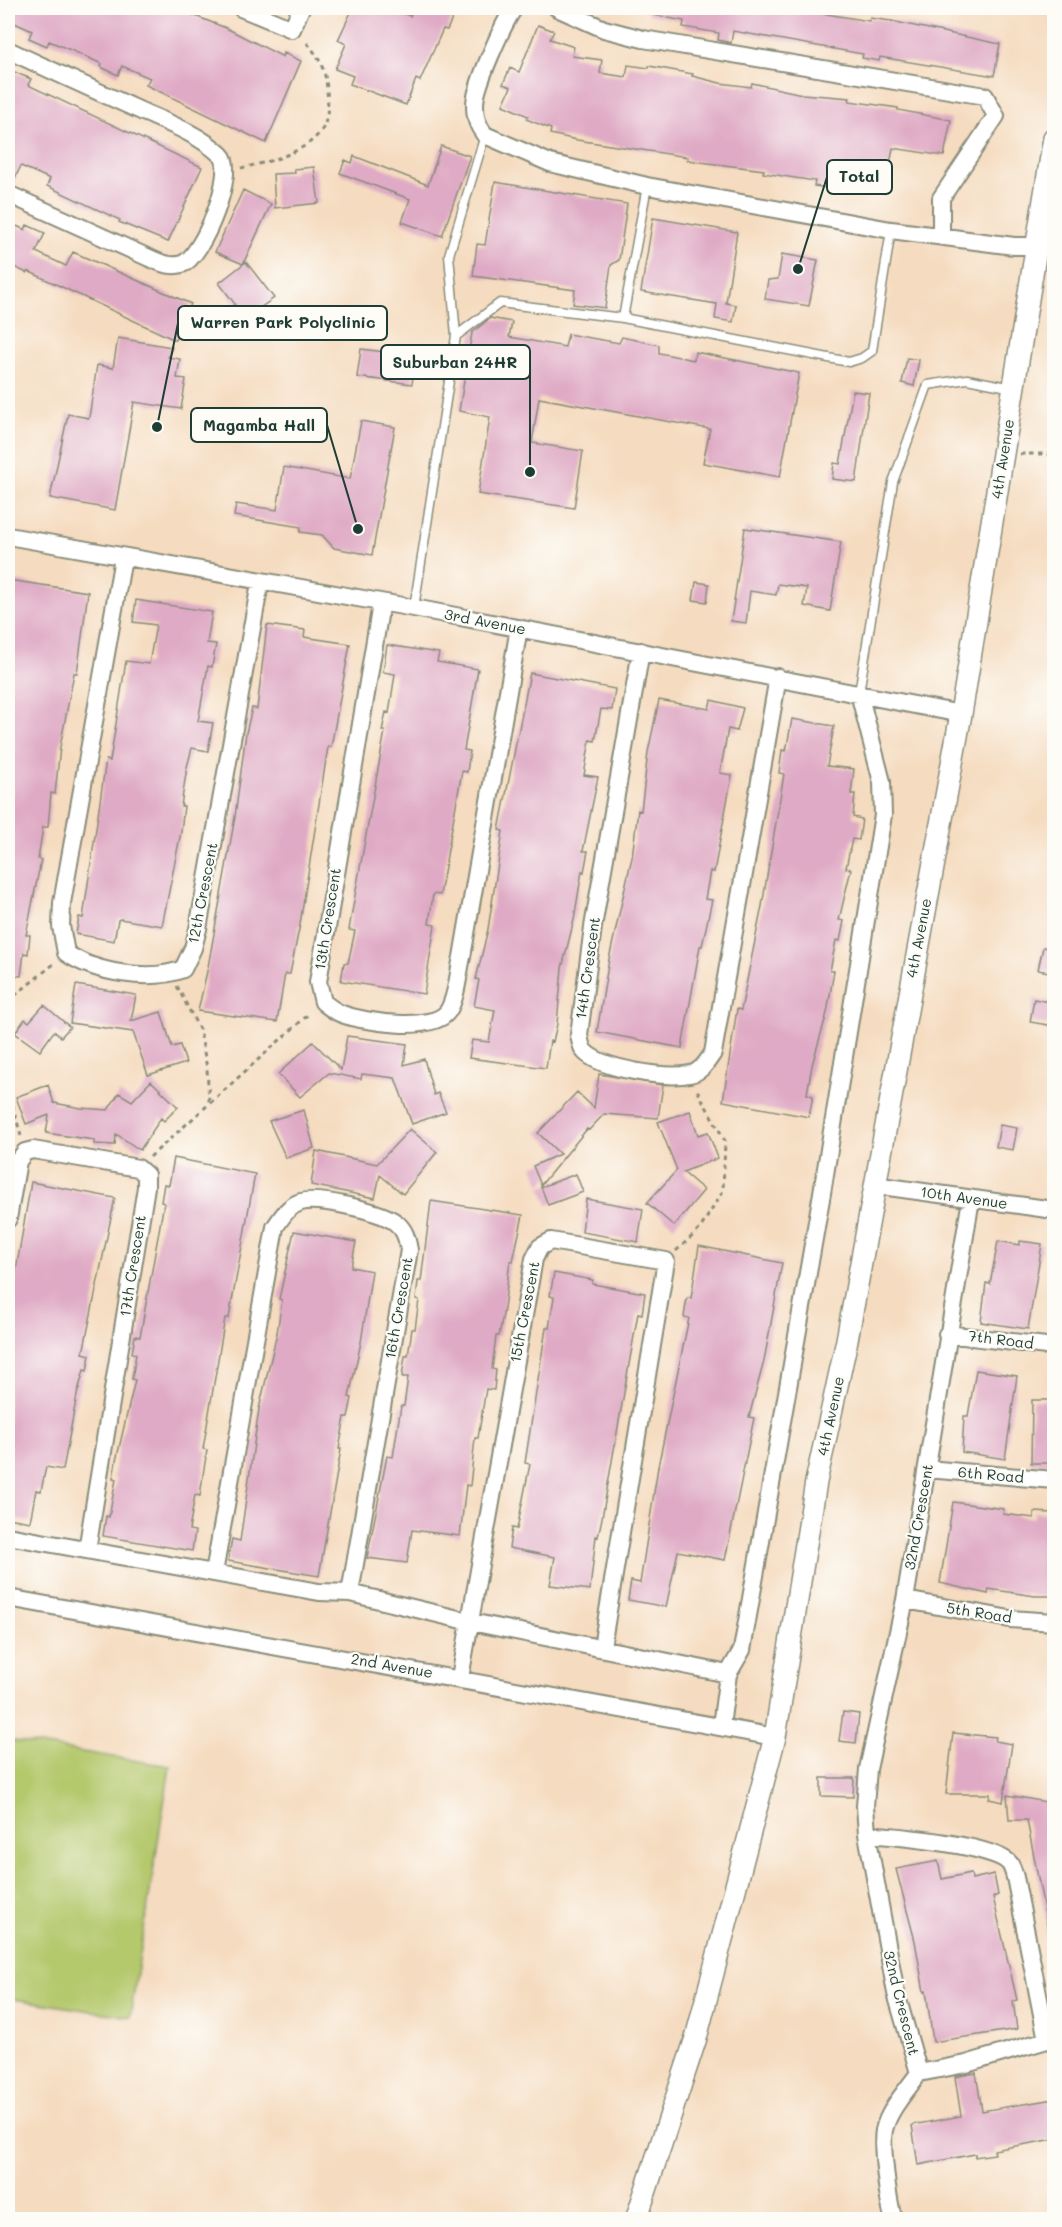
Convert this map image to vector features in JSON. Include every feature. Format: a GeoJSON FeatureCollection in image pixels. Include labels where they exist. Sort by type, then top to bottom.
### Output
{"type":"FeatureCollection","features":[{"type":"Feature","properties":{"kind":"street"},"geometry":{"type":"LineString","coordinates":[[241,8],[292,29],[301,8]]}},
{"type":"Feature","properties":{"kind":"street"},"geometry":{"type":"LineString","coordinates":[[514,8],[489,62],[475,102],[477,126],[485,135],[550,163],[646,186],[891,230],[1014,246],[1035,246]]}},
{"type":"Feature","properties":{"kind":"street"},"geometry":{"type":"LineString","coordinates":[[557,8],[604,28],[643,39],[985,96],[996,116],[941,198],[940,237]]}},
{"type":"Feature","properties":{"kind":"street"},"geometry":{"type":"LineString","coordinates":[[8,50],[190,133],[224,157],[228,169],[205,238],[194,257],[182,264],[167,265],[147,257],[8,194]]}},
{"type":"Feature","properties":{"kind":"street","name":"4th Avenue"},"geometry":{"type":"LineString","coordinates":[[636,2220],[696,2038],[775,1737],[816,1482],[847,1340],[961,714],[1054,138]]}},
{"type":"Feature","properties":{"kind":"street","name":"3rd Avenue"},"geometry":{"type":"LineString","coordinates":[[8,536],[260,583],[414,608],[961,714]]}},
{"type":"Feature","properties":{"kind":"street"},"geometry":{"type":"LineString","coordinates":[[123,558],[62,903],[61,926],[66,953],[77,960],[97,967],[154,977],[170,974]]}},
{"type":"Feature","properties":{"kind":"street","name":"12th Crescent"},"geometry":{"type":"LineString","coordinates":[[170,974],[183,969],[189,960],[198,929],[260,583]]}},
{"type":"Feature","properties":{"kind":"street","name":"13th Crescent"},"geometry":{"type":"LineString","coordinates":[[323,1002],[318,982],[320,966],[381,604]]}},
{"type":"Feature","properties":{"kind":"street"},"geometry":{"type":"LineString","coordinates":[[323,1002],[340,1014],[394,1023],[430,1022],[441,1018],[448,1011],[462,957],[519,628]]}},
{"type":"Feature","properties":{"kind":"street","name":"14th Crescent"},"geometry":{"type":"LineString","coordinates":[[641,651],[593,927],[579,1035],[583,1050],[596,1060],[659,1074],[690,1074]]}},
{"type":"Feature","properties":{"kind":"street"},"geometry":{"type":"LineString","coordinates":[[690,1074],[703,1067],[713,1053],[777,677]]}},
{"type":"Feature","properties":{"kind":"street"},"geometry":{"type":"LineString","coordinates":[[721,1726],[728,1674],[742,1650],[822,1193],[883,815],[882,782],[859,693]]}},
{"type":"Feature","properties":{"kind":"street"},"geometry":{"type":"LineString","coordinates":[[8,1219],[18,1161],[25,1152],[33,1150],[138,1168]]}},
{"type":"Feature","properties":{"kind":"street","name":"17th Crescent"},"geometry":{"type":"LineString","coordinates":[[87,1550],[146,1186],[146,1175],[138,1168]]}},
{"type":"Feature","properties":{"kind":"street","name":"10th Avenue"},"geometry":{"type":"LineString","coordinates":[[874,1185],[1054,1210]]}},
{"type":"Feature","properties":{"kind":"street","name":"32nd Crescent"},"geometry":{"type":"LineString","coordinates":[[867,1834],[925,1840],[996,1854],[1010,1864],[1016,1882],[1047,2040],[966,2064],[919,2073],[896,1993],[867,1834],[865,1806],[868,1769],[905,1600],[971,1199]]}},
{"type":"Feature","properties":{"kind":"street","name":"16th Crescent"},"geometry":{"type":"LineString","coordinates":[[214,1573],[275,1227],[287,1210],[302,1202],[322,1201],[395,1221],[405,1233],[409,1250],[350,1593]]}},
{"type":"Feature","properties":{"kind":"street","name":"15th Crescent"},"geometry":{"type":"LineString","coordinates":[[460,1678],[534,1259],[540,1247],[552,1241],[666,1261]]}},
{"type":"Feature","properties":{"kind":"street"},"geometry":{"type":"LineString","coordinates":[[602,1647],[666,1261]]}},
{"type":"Feature","properties":{"kind":"street","name":"7th Road"},"geometry":{"type":"LineString","coordinates":[[947,1334],[1054,1347]]}},
{"type":"Feature","properties":{"kind":"street","name":"6th Road"},"geometry":{"type":"LineString","coordinates":[[927,1469],[1054,1480]]}},
{"type":"Feature","properties":{"kind":"street"},"geometry":{"type":"LineString","coordinates":[[8,1536],[319,1592],[350,1593],[471,1622],[728,1674]]}},
{"type":"Feature","properties":{"kind":"street","name":"2nd Avenue"},"geometry":{"type":"LineString","coordinates":[[8,1598],[460,1678],[775,1737]]}},
{"type":"Feature","properties":{"kind":"street","name":"5th Road"},"geometry":{"type":"LineString","coordinates":[[905,1600],[1010,1619],[1054,1622]]}},
{"type":"Feature","properties":{"kind":"street"},"geometry":{"type":"LineString","coordinates":[[894,2220],[889,2207],[884,2130],[892,2111],[919,2073]]}},
{"type":"Feature","properties":{"kind":"lane"},"geometry":{"type":"LineString","coordinates":[[414,608],[456,336],[449,255],[485,135]]}},
{"type":"Feature","properties":{"kind":"lane"},"geometry":{"type":"LineString","coordinates":[[623,318],[646,186]]}},
{"type":"Feature","properties":{"kind":"lane"},"geometry":{"type":"LineString","coordinates":[[456,336],[500,303],[623,318],[849,362],[862,358],[872,351],[891,230]]}},
{"type":"Feature","properties":{"kind":"lane"},"geometry":{"type":"LineString","coordinates":[[859,693],[893,482],[928,385],[967,379],[1014,388]]}},
{"type":"Feature","properties":{"kind":"path"},"geometry":{"type":"LineString","coordinates":[[228,169],[261,164],[289,153],[308,143],[325,124],[328,103],[324,70],[310,46],[292,29]]}},
{"type":"Feature","properties":{"kind":"path"},"geometry":{"type":"LineString","coordinates":[[1004,454],[1054,454]]}},
{"type":"Feature","properties":{"kind":"path"},"geometry":{"type":"LineString","coordinates":[[8,1001],[66,953]]}},
{"type":"Feature","properties":{"kind":"path"},"geometry":{"type":"LineString","coordinates":[[170,974],[200,1031],[207,1068],[209,1103]]}},
{"type":"Feature","properties":{"kind":"path"},"geometry":{"type":"LineString","coordinates":[[138,1168],[323,1002]]}},
{"type":"Feature","properties":{"kind":"path"},"geometry":{"type":"LineString","coordinates":[[666,1261],[700,1229],[723,1191],[723,1134],[702,1102],[690,1074]]}},
{"type":"Feature","properties":{"kind":"path"},"geometry":{"type":"LineString","coordinates":[[8,1088],[25,1152]]}},
{"type":"Feature","properties":{"kind":"green space"},"geometry":{"type":"Polygon","coordinates":[[[8,1740],[170,1766],[130,2017],[8,1998],[8,1740]]]}},
{"type":"Feature","properties":{"kind":"building"},"geometry":{"type":"Polygon","coordinates":[[[8,8],[175,8],[226,28],[283,57],[284,53],[301,61],[266,143],[146,85],[150,78],[122,66],[118,75],[101,67],[102,64],[49,41],[47,46],[29,38],[32,31],[8,20],[8,8]]]}},
{"type":"Feature","properties":{"kind":"building"},"geometry":{"type":"Polygon","coordinates":[[[353,8],[388,8],[410,16],[414,8],[445,8],[455,12],[447,30],[443,29],[420,81],[416,79],[406,105],[350,84],[353,76],[335,69],[346,44],[338,40],[353,8]]]}},
{"type":"Feature","properties":{"kind":"building"},"geometry":{"type":"Polygon","coordinates":[[[648,8],[789,8],[869,21],[870,18],[891,21],[1000,44],[994,76],[880,57],[879,61],[862,58],[863,54],[733,31],[731,43],[718,40],[719,33],[683,27],[684,21],[648,14],[648,8]]]}},
{"type":"Feature","properties":{"kind":"building"},"geometry":{"type":"Polygon","coordinates":[[[538,25],[554,31],[550,39],[574,47],[572,56],[602,60],[600,73],[626,77],[628,65],[649,68],[649,66],[693,74],[692,76],[720,83],[751,87],[752,83],[802,94],[850,98],[849,101],[898,108],[898,110],[951,120],[944,156],[893,148],[885,193],[837,183],[836,189],[814,186],[815,181],[763,173],[764,170],[687,160],[688,157],[550,134],[551,129],[526,119],[528,116],[503,105],[511,87],[503,84],[510,68],[519,72],[538,25]]]}},
{"type":"Feature","properties":{"kind":"building"},"geometry":{"type":"Polygon","coordinates":[[[12,71],[31,79],[28,85],[202,167],[168,242],[119,222],[120,220],[47,186],[50,179],[21,166],[12,184],[8,184],[8,82],[12,71]]]}},
{"type":"Feature","properties":{"kind":"building"},"geometry":{"type":"Polygon","coordinates":[[[441,146],[470,156],[442,236],[402,222],[410,199],[340,173],[345,160],[352,163],[354,156],[428,185],[441,146]]]}},
{"type":"Feature","properties":{"kind":"building"},"geometry":{"type":"Polygon","coordinates":[[[314,167],[319,203],[275,208],[273,174],[295,173],[294,169],[314,167]]]}},
{"type":"Feature","properties":{"kind":"building"},"geometry":{"type":"Polygon","coordinates":[[[495,182],[627,204],[619,260],[611,265],[605,308],[573,304],[575,290],[473,276],[477,244],[485,245],[495,182]]]}},
{"type":"Feature","properties":{"kind":"building"},"geometry":{"type":"Polygon","coordinates":[[[243,190],[271,204],[243,264],[215,252],[243,190]]]}},
{"type":"Feature","properties":{"kind":"building"},"geometry":{"type":"Polygon","coordinates":[[[653,218],[737,232],[726,303],[736,305],[733,322],[715,319],[717,304],[641,292],[653,218]]]}},
{"type":"Feature","properties":{"kind":"building"},"geometry":{"type":"Polygon","coordinates":[[[8,222],[25,230],[27,225],[45,233],[36,252],[66,266],[73,252],[191,304],[175,340],[28,271],[27,273],[8,264],[8,222]]]}},
{"type":"Feature","properties":{"kind":"building"},"geometry":{"type":"Polygon","coordinates":[[[782,254],[818,260],[809,306],[765,299],[768,280],[778,279],[782,254]]]}},
{"type":"Feature","properties":{"kind":"building"},"geometry":{"type":"Polygon","coordinates":[[[246,262],[274,298],[241,321],[230,308],[235,304],[219,283],[246,262]]]}},
{"type":"Feature","properties":{"kind":"building"},"geometry":{"type":"Polygon","coordinates":[[[490,318],[512,322],[509,337],[565,347],[568,334],[619,343],[622,337],[659,345],[659,353],[694,360],[695,352],[799,373],[780,477],[703,463],[710,429],[539,398],[532,443],[583,451],[574,508],[478,494],[490,417],[459,411],[472,333],[490,318]]]}},
{"type":"Feature","properties":{"kind":"building"},"geometry":{"type":"Polygon","coordinates":[[[118,338],[172,347],[168,357],[180,359],[177,378],[186,379],[181,409],[134,402],[115,510],[50,498],[68,414],[89,418],[97,365],[113,368],[118,338]]]}},
{"type":"Feature","properties":{"kind":"building"},"geometry":{"type":"Polygon","coordinates":[[[361,349],[416,356],[412,384],[357,377],[361,349]]]}},
{"type":"Feature","properties":{"kind":"building"},"geometry":{"type":"Polygon","coordinates":[[[907,358],[919,360],[914,386],[902,383],[907,358]]]}},
{"type":"Feature","properties":{"kind":"building"},"geometry":{"type":"Polygon","coordinates":[[[853,391],[869,393],[856,482],[832,479],[834,463],[840,464],[853,391]]]}},
{"type":"Feature","properties":{"kind":"building"},"geometry":{"type":"Polygon","coordinates":[[[361,421],[395,427],[372,555],[334,548],[322,535],[300,532],[301,527],[234,516],[236,504],[277,510],[284,467],[350,479],[361,421]]]}},
{"type":"Feature","properties":{"kind":"building"},"geometry":{"type":"Polygon","coordinates":[[[745,528],[841,542],[830,611],[804,606],[807,588],[778,584],[776,595],[750,591],[746,623],[731,621],[745,528]]]}},
{"type":"Feature","properties":{"kind":"building"},"geometry":{"type":"Polygon","coordinates":[[[8,580],[88,592],[77,673],[74,673],[60,747],[55,794],[51,793],[48,827],[43,827],[38,859],[41,860],[26,935],[30,935],[28,954],[24,953],[21,976],[8,975],[8,834],[12,789],[8,788],[8,580]]]}},
{"type":"Feature","properties":{"kind":"building"},"geometry":{"type":"Polygon","coordinates":[[[696,582],[709,584],[707,602],[693,600],[696,582]]]}},
{"type":"Feature","properties":{"kind":"building"},"geometry":{"type":"Polygon","coordinates":[[[136,600],[212,612],[207,643],[216,644],[212,667],[208,666],[198,721],[213,723],[208,751],[192,748],[187,767],[181,806],[184,806],[181,832],[162,926],[120,919],[114,941],[76,934],[79,917],[83,918],[106,760],[110,761],[126,661],[149,664],[156,625],[133,622],[136,600]]]}},
{"type":"Feature","properties":{"kind":"building"},"geometry":{"type":"Polygon","coordinates":[[[267,625],[305,630],[304,637],[350,644],[331,747],[328,747],[300,924],[290,974],[285,974],[277,1022],[198,1011],[235,817],[246,733],[252,708],[257,709],[267,625]]]}},
{"type":"Feature","properties":{"kind":"building"},"geometry":{"type":"Polygon","coordinates":[[[387,645],[439,653],[437,662],[478,669],[464,750],[470,751],[467,772],[462,771],[440,895],[433,894],[429,924],[435,925],[424,994],[341,981],[344,963],[348,963],[355,931],[349,930],[385,731],[382,731],[386,712],[389,713],[395,674],[383,672],[387,645]]]}},
{"type":"Feature","properties":{"kind":"building"},"geometry":{"type":"Polygon","coordinates":[[[530,673],[615,689],[612,710],[601,709],[595,741],[590,740],[584,775],[598,777],[583,851],[588,851],[562,968],[557,1024],[553,1042],[550,1041],[546,1068],[469,1058],[472,1040],[489,1042],[495,1010],[474,1006],[479,980],[476,979],[488,929],[503,831],[499,830],[530,673]]]}},
{"type":"Feature","properties":{"kind":"building"},"geometry":{"type":"Polygon","coordinates":[[[659,700],[709,709],[711,700],[743,708],[737,731],[728,729],[720,773],[732,775],[714,872],[710,871],[705,899],[712,900],[702,946],[700,946],[682,1048],[597,1032],[609,959],[632,857],[638,810],[641,811],[648,752],[659,700]]]}},
{"type":"Feature","properties":{"kind":"building"},"geometry":{"type":"Polygon","coordinates":[[[792,719],[834,726],[827,766],[854,769],[851,794],[855,794],[853,817],[862,819],[859,840],[852,839],[846,868],[851,869],[839,920],[844,921],[840,941],[836,940],[830,971],[834,971],[827,1013],[812,1065],[807,1094],[813,1096],[809,1117],[723,1101],[737,1009],[741,1010],[762,906],[784,774],[779,773],[782,750],[786,751],[792,719]]]}},
{"type":"Feature","properties":{"kind":"building"},"geometry":{"type":"Polygon","coordinates":[[[1043,947],[1054,949],[1054,973],[1038,970],[1043,947]]]}},
{"type":"Feature","properties":{"kind":"building"},"geometry":{"type":"Polygon","coordinates":[[[76,985],[136,995],[131,1021],[161,1012],[172,1047],[180,1045],[186,1063],[148,1075],[133,1032],[70,1023],[76,985]]]}},
{"type":"Feature","properties":{"kind":"building"},"geometry":{"type":"Polygon","coordinates":[[[1034,999],[1054,1003],[1054,1026],[1030,1022],[1034,999]]]}},
{"type":"Feature","properties":{"kind":"building"},"geometry":{"type":"Polygon","coordinates":[[[44,1005],[70,1027],[61,1037],[54,1031],[40,1051],[15,1033],[25,1019],[29,1022],[44,1005]]]}},
{"type":"Feature","properties":{"kind":"building"},"geometry":{"type":"Polygon","coordinates":[[[347,1036],[407,1044],[404,1065],[424,1059],[434,1095],[438,1093],[446,1112],[412,1124],[395,1078],[362,1074],[361,1079],[329,1073],[300,1097],[278,1074],[313,1042],[341,1070],[347,1036]]]}},
{"type":"Feature","properties":{"kind":"building"},"geometry":{"type":"Polygon","coordinates":[[[599,1074],[663,1085],[658,1118],[604,1114],[589,1130],[587,1129],[541,1185],[533,1166],[560,1154],[538,1133],[577,1092],[594,1108],[599,1074]]]}},
{"type":"Feature","properties":{"kind":"building"},"geometry":{"type":"Polygon","coordinates":[[[151,1081],[178,1107],[164,1121],[161,1118],[140,1150],[116,1134],[115,1145],[94,1144],[94,1140],[46,1133],[49,1115],[26,1124],[16,1097],[48,1085],[54,1103],[108,1110],[119,1093],[132,1101],[151,1081]]]}},
{"type":"Feature","properties":{"kind":"building"},"geometry":{"type":"Polygon","coordinates":[[[304,1110],[314,1148],[286,1158],[269,1121],[304,1110]]]}},
{"type":"Feature","properties":{"kind":"building"},"geometry":{"type":"Polygon","coordinates":[[[690,1111],[698,1135],[708,1132],[718,1158],[683,1172],[704,1190],[674,1226],[647,1203],[677,1170],[658,1122],[690,1111]]]}},
{"type":"Feature","properties":{"kind":"building"},"geometry":{"type":"Polygon","coordinates":[[[1000,1125],[1017,1128],[1013,1150],[996,1147],[1000,1125]]]}},
{"type":"Feature","properties":{"kind":"building"},"geometry":{"type":"Polygon","coordinates":[[[410,1129],[437,1152],[403,1194],[380,1175],[375,1198],[311,1185],[316,1151],[377,1164],[410,1129]]]}},
{"type":"Feature","properties":{"kind":"building"},"geometry":{"type":"Polygon","coordinates":[[[174,1158],[255,1174],[229,1318],[225,1318],[203,1449],[207,1450],[200,1496],[195,1495],[189,1530],[195,1531],[192,1551],[103,1536],[116,1479],[113,1478],[116,1461],[135,1380],[132,1379],[136,1354],[132,1353],[135,1336],[140,1337],[164,1203],[161,1202],[164,1184],[169,1185],[174,1158]]]}},
{"type":"Feature","properties":{"kind":"building"},"geometry":{"type":"Polygon","coordinates":[[[576,1174],[583,1192],[548,1205],[541,1187],[576,1174]]]}},
{"type":"Feature","properties":{"kind":"building"},"geometry":{"type":"Polygon","coordinates":[[[31,1182],[115,1198],[83,1353],[90,1355],[87,1371],[84,1370],[77,1395],[63,1470],[46,1467],[41,1491],[36,1490],[30,1522],[8,1518],[8,1318],[31,1182]]]}},
{"type":"Feature","properties":{"kind":"building"},"geometry":{"type":"Polygon","coordinates":[[[586,1199],[643,1209],[638,1242],[582,1232],[586,1199]]]}},
{"type":"Feature","properties":{"kind":"building"},"geometry":{"type":"Polygon","coordinates":[[[431,1201],[523,1215],[513,1261],[510,1261],[499,1336],[496,1336],[492,1369],[496,1370],[494,1390],[486,1389],[478,1438],[475,1438],[470,1486],[466,1485],[460,1536],[412,1530],[407,1563],[367,1558],[387,1456],[393,1457],[401,1406],[404,1406],[408,1377],[402,1377],[412,1329],[415,1329],[419,1300],[416,1299],[418,1281],[421,1281],[431,1201]]]}},
{"type":"Feature","properties":{"kind":"building"},"geometry":{"type":"Polygon","coordinates":[[[294,1231],[356,1242],[351,1267],[372,1271],[361,1342],[349,1397],[352,1398],[348,1417],[345,1417],[339,1449],[341,1449],[319,1576],[228,1561],[232,1539],[240,1541],[259,1409],[277,1333],[282,1300],[279,1299],[294,1231]]]}},
{"type":"Feature","properties":{"kind":"building"},"geometry":{"type":"Polygon","coordinates":[[[998,1241],[1020,1245],[1020,1241],[1042,1244],[1028,1329],[981,1322],[986,1283],[990,1284],[998,1241]]]}},
{"type":"Feature","properties":{"kind":"building"},"geometry":{"type":"Polygon","coordinates":[[[699,1246],[782,1263],[764,1361],[749,1417],[754,1418],[725,1560],[678,1551],[666,1607],[628,1600],[631,1581],[640,1583],[658,1467],[689,1318],[684,1317],[687,1298],[691,1298],[699,1246]]]}},
{"type":"Feature","properties":{"kind":"building"},"geometry":{"type":"Polygon","coordinates":[[[554,1273],[593,1280],[592,1284],[645,1293],[642,1314],[638,1313],[602,1518],[598,1537],[596,1536],[590,1590],[550,1585],[555,1557],[509,1548],[512,1528],[517,1529],[530,1464],[525,1463],[546,1328],[549,1328],[554,1297],[550,1296],[554,1273]]]}},
{"type":"Feature","properties":{"kind":"building"},"geometry":{"type":"Polygon","coordinates":[[[976,1370],[1017,1376],[1005,1459],[962,1452],[964,1416],[968,1416],[976,1370]]]}},
{"type":"Feature","properties":{"kind":"building"},"geometry":{"type":"Polygon","coordinates":[[[1032,1400],[1054,1400],[1052,1463],[1031,1463],[1032,1400]]]}},
{"type":"Feature","properties":{"kind":"building"},"geometry":{"type":"Polygon","coordinates":[[[953,1502],[1004,1509],[1003,1514],[1034,1518],[1034,1512],[1054,1513],[1054,1596],[1035,1596],[989,1589],[988,1594],[940,1583],[953,1502]]]}},
{"type":"Feature","properties":{"kind":"building"},"geometry":{"type":"Polygon","coordinates":[[[843,1712],[859,1714],[856,1743],[839,1741],[843,1712]]]}},
{"type":"Feature","properties":{"kind":"building"},"geometry":{"type":"Polygon","coordinates":[[[953,1733],[996,1737],[995,1741],[1012,1744],[1003,1802],[989,1799],[990,1794],[946,1794],[953,1733]]]}},
{"type":"Feature","properties":{"kind":"building"},"geometry":{"type":"Polygon","coordinates":[[[821,1778],[854,1778],[853,1797],[821,1796],[821,1778]]]}},
{"type":"Feature","properties":{"kind":"building"},"geometry":{"type":"Polygon","coordinates":[[[1007,1795],[1052,1803],[1050,1838],[1054,1838],[1054,1929],[1048,1930],[1027,1820],[1009,1820],[1007,1795]]]}},
{"type":"Feature","properties":{"kind":"building"},"geometry":{"type":"Polygon","coordinates":[[[938,1861],[942,1879],[971,1873],[972,1879],[994,1874],[998,1895],[993,1897],[1017,2000],[1013,2001],[1017,2029],[933,2042],[926,1991],[924,1992],[915,1941],[896,1869],[938,1861]]]}},
{"type":"Feature","properties":{"kind":"building"},"geometry":{"type":"Polygon","coordinates":[[[976,2073],[982,2111],[1054,2099],[1054,2139],[994,2150],[995,2154],[975,2157],[975,2154],[918,2165],[912,2125],[961,2116],[955,2077],[976,2073]]]}},
{"type":"Feature","properties":{"kind":"place","name":"Total"},"geometry":{"type":"Point","coordinates":[798,269]}},
{"type":"Feature","properties":{"kind":"place","name":"Warren Park Polyclinic"},"geometry":{"type":"Point","coordinates":[157,427]}},
{"type":"Feature","properties":{"kind":"place","name":"Suburban 24HR"},"geometry":{"type":"Point","coordinates":[530,472]}},
{"type":"Feature","properties":{"kind":"place","name":"Magamba Hall"},"geometry":{"type":"Point","coordinates":[358,529]}}]}
